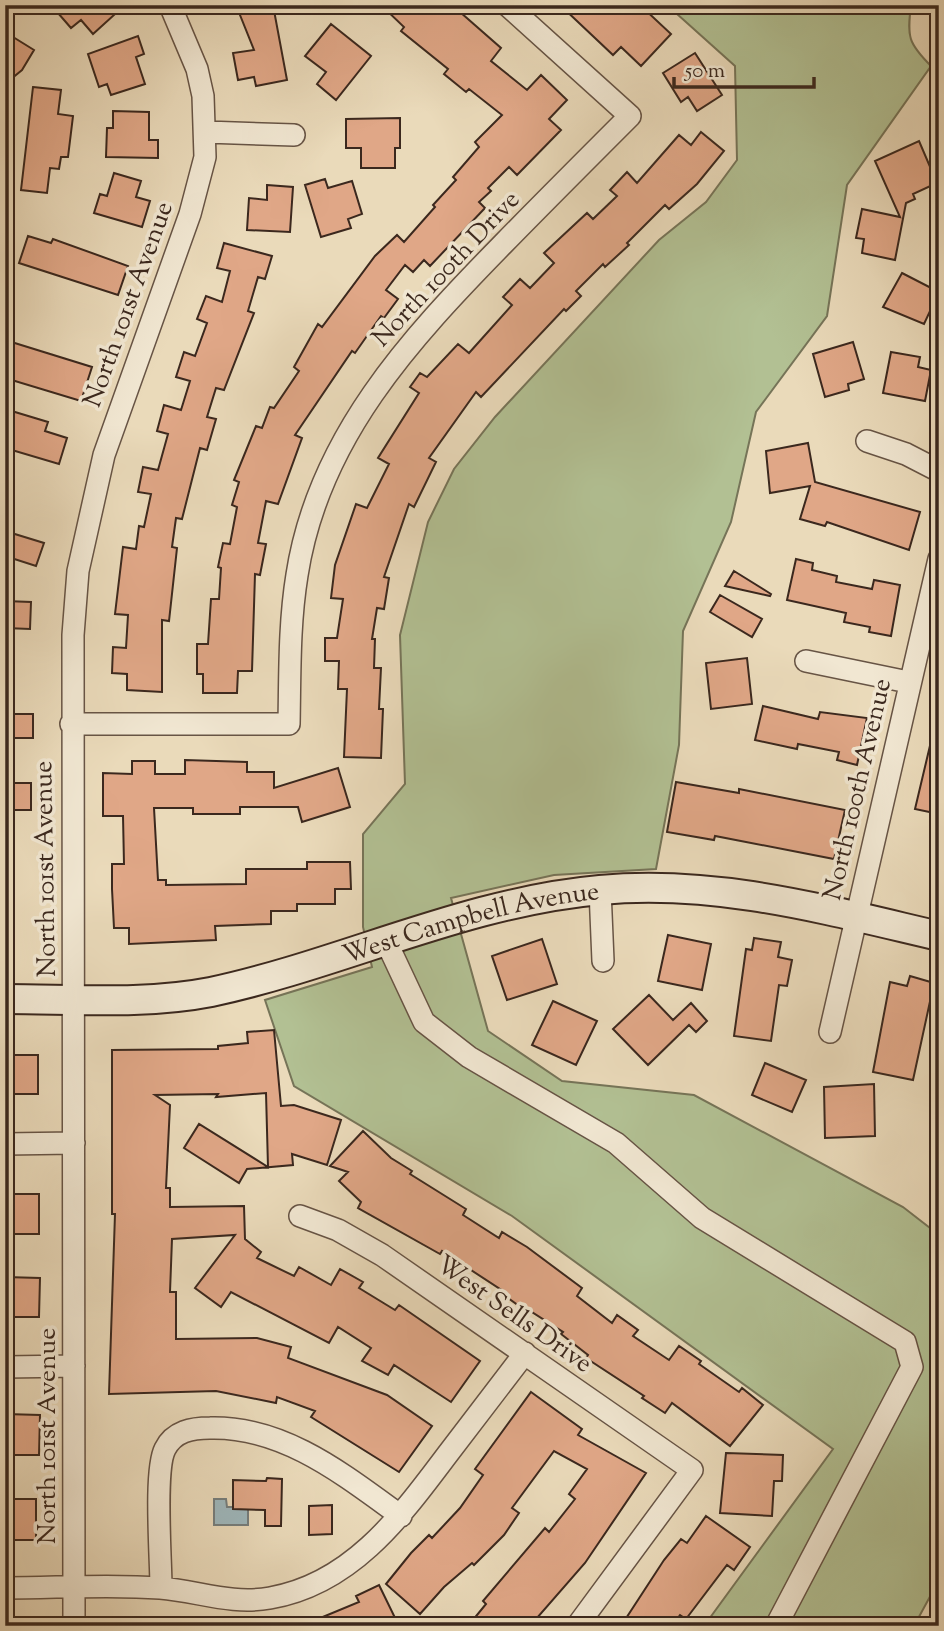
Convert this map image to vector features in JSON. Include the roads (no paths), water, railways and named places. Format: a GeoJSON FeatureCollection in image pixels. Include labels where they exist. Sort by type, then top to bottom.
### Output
{"type":"FeatureCollection","features":[{"type":"Feature","properties":{"kind":"street","name":"North 101st Avenue"},"geometry":{"type":"LineString","coordinates":[[75,1626],[71,724],[75,607],[92,501],[104,455],[190,214],[205,157],[203,96],[197,69],[170,5]]}},
{"type":"Feature","properties":{"kind":"street","name":"North 100th Drive"},"geometry":{"type":"LineString","coordinates":[[71,724],[289,724],[297,574],[315,505],[354,421],[412,338],[630,116],[507,5]]}},
{"type":"Feature","properties":{"kind":"street"},"geometry":{"type":"LineString","coordinates":[[206,132],[294,135]]}},
{"type":"Feature","properties":{"kind":"street"},"geometry":{"type":"LineString","coordinates":[[867,441],[906,454],[939,471]]}},
{"type":"Feature","properties":{"kind":"street","name":"North 100th Avenue"},"geometry":{"type":"LineString","coordinates":[[830,1032],[908,682],[939,559]]}},
{"type":"Feature","properties":{"kind":"street"},"geometry":{"type":"LineString","coordinates":[[806,662],[908,682]]}},
{"type":"Feature","properties":{"kind":"street","name":"West Campbell Avenue"},"geometry":{"type":"LineString","coordinates":[[5,999],[158,999],[209,992],[525,901],[600,890],[665,887],[740,893],[939,936]]}},
{"type":"Feature","properties":{"kind":"street"},"geometry":{"type":"LineString","coordinates":[[600,890],[603,961]]}},
{"type":"Feature","properties":{"kind":"street"},"geometry":{"type":"LineString","coordinates":[[386,941],[424,1022],[469,1057],[616,1143],[702,1218],[905,1342],[912,1367],[776,1626]]}},
{"type":"Feature","properties":{"kind":"street"},"geometry":{"type":"LineString","coordinates":[[5,1144],[74,1143]]}},
{"type":"Feature","properties":{"kind":"street","name":"West Sells Drive"},"geometry":{"type":"LineString","coordinates":[[300,1216],[338,1230],[382,1255],[692,1470],[577,1626]]}},
{"type":"Feature","properties":{"kind":"street"},"geometry":{"type":"LineString","coordinates":[[5,1588],[161,1588],[236,1601],[271,1598],[331,1576],[374,1545],[401,1516],[525,1353]]}},
{"type":"Feature","properties":{"kind":"street"},"geometry":{"type":"LineString","coordinates":[[5,1367],[74,1366]]}},
{"type":"Feature","properties":{"kind":"street"},"geometry":{"type":"LineString","coordinates":[[161,1588],[160,1461],[171,1439],[193,1428],[227,1427],[276,1438],[345,1476],[401,1516]]}},
{"type":"Feature","properties":{"kind":"water"},"geometry":{"type":"Polygon","coordinates":[[[214,1499],[226,1499],[227,1507],[248,1507],[248,1525],[214,1525],[214,1499]]]}}]}
